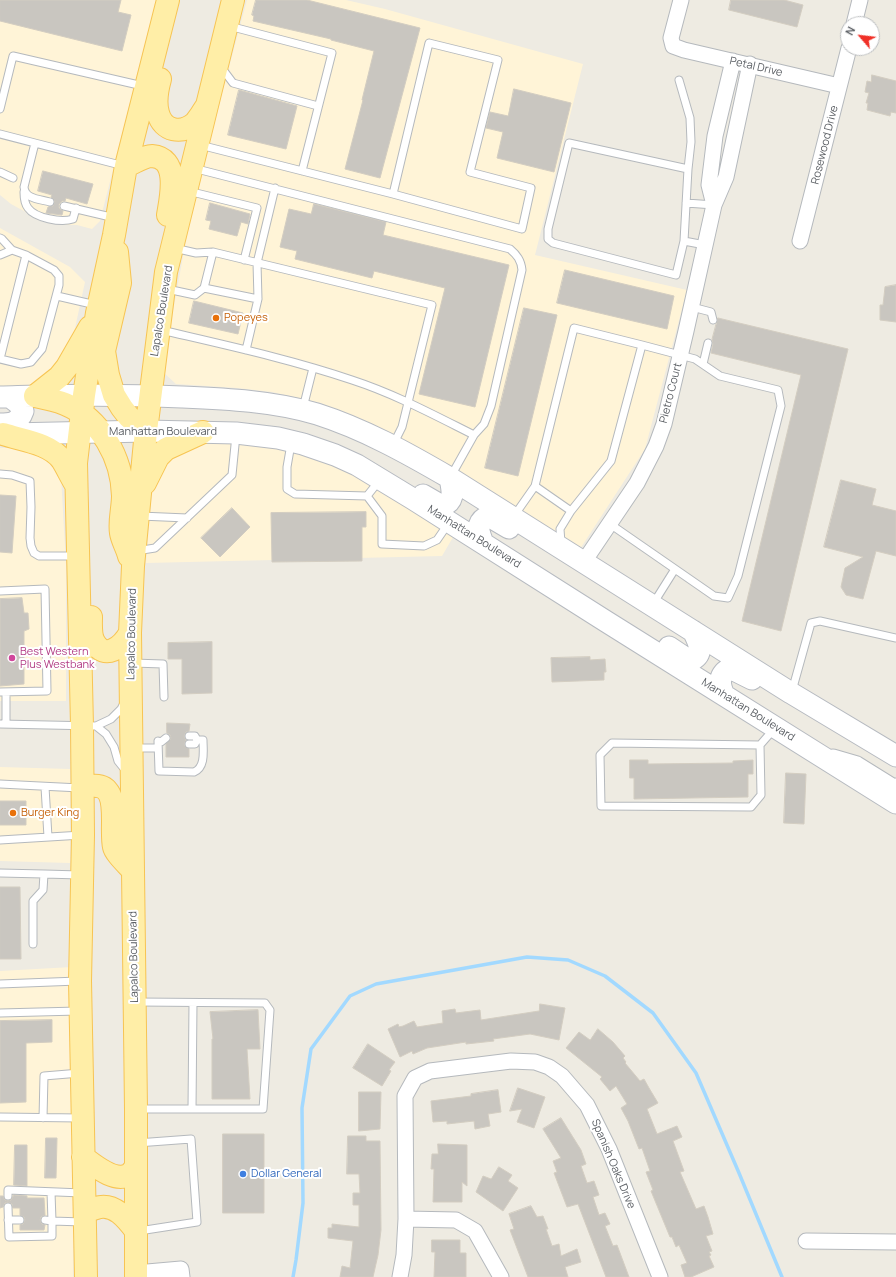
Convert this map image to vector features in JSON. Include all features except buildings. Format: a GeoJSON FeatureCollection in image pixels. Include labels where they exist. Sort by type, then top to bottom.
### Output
{"type":"FeatureCollection","features":[{"type":"Feature","properties":{"kind":"main road","name":"Lapalco Boulevard"},"geometry":{"type":"LineString","coordinates":[[136,1275],[135,1002],[130,663],[134,559],[149,396],[165,280],[233,0]]}},
{"type":"Feature","properties":{"kind":"main road"},"geometry":{"type":"LineString","coordinates":[[86,1277],[80,981],[83,835],[82,788],[89,726],[79,549],[76,463],[98,309],[116,227],[126,166],[167,4]]}},
{"type":"Feature","properties":{"kind":"main road"},"geometry":{"type":"LineString","coordinates":[[167,4],[168,42],[157,91],[158,113],[161,122],[169,128],[179,131],[187,128],[195,122],[206,107]]}},
{"type":"Feature","properties":{"kind":"main road"},"geometry":{"type":"LineString","coordinates":[[126,166],[153,156],[161,159],[169,166],[172,190],[160,251],[165,280]]}},
{"type":"Feature","properties":{"kind":"main road"},"geometry":{"type":"LineString","coordinates":[[116,227],[120,283],[104,351],[108,375],[114,395],[129,417],[146,431]]}},
{"type":"Feature","properties":{"kind":"main road"},"geometry":{"type":"LineString","coordinates":[[35,396],[59,377],[67,367],[98,309]]}},
{"type":"Feature","properties":{"kind":"main road"},"geometry":{"type":"LineString","coordinates":[[35,396],[66,404],[82,413],[92,421],[101,432],[118,462],[122,478],[123,497],[121,532],[134,559]]}},
{"type":"Feature","properties":{"kind":"main road"},"geometry":{"type":"LineString","coordinates":[[1,431],[44,445],[53,451],[62,459],[76,486]]}},
{"type":"Feature","properties":{"kind":"main road"},"geometry":{"type":"LineString","coordinates":[[139,506],[158,457],[177,444],[203,432]]}},
{"type":"Feature","properties":{"kind":"main road"},"geometry":{"type":"LineString","coordinates":[[79,549],[91,570],[91,632],[93,641],[99,648],[107,652],[120,646],[126,641],[130,633]]}},
{"type":"Feature","properties":{"kind":"main road"},"geometry":{"type":"LineString","coordinates":[[82,788],[94,785],[99,786],[107,790],[112,798],[114,849],[133,871]]}},
{"type":"Feature","properties":{"kind":"main road"},"geometry":{"type":"LineString","coordinates":[[83,1157],[101,1171],[113,1175],[123,1176],[130,1174],[136,1167]]}},
{"type":"Feature","properties":{"kind":"main road"},"geometry":{"type":"LineString","coordinates":[[84,1209],[107,1207],[124,1216],[136,1231]]}},
{"type":"Feature","properties":{"kind":"street","name":"Petal Drive"},"geometry":{"type":"LineString","coordinates":[[681,0],[671,38],[673,46],[684,50],[750,64],[839,86]]}},
{"type":"Feature","properties":{"kind":"street"},"geometry":{"type":"LineString","coordinates":[[856,16],[860,0]]}},
{"type":"Feature","properties":{"kind":"street","name":"Rosewood Drive"},"geometry":{"type":"LineString","coordinates":[[800,241],[847,56]]}},
{"type":"Feature","properties":{"kind":"street","name":"Pietro Court"},"geometry":{"type":"LineString","coordinates":[[714,205],[709,185],[715,136],[733,61]]}},
{"type":"Feature","properties":{"kind":"street","name":"Pietro Court"},"geometry":{"type":"LineString","coordinates":[[583,563],[637,483],[656,446],[664,424],[692,307],[714,205],[726,177],[750,64]]}},
{"type":"Feature","properties":{"kind":"street"},"geometry":{"type":"LineString","coordinates":[[1,431],[82,413],[114,395],[249,401],[292,408],[338,421],[373,435],[450,478],[791,693],[896,756]]}},
{"type":"Feature","properties":{"kind":"street"},"geometry":{"type":"LineString","coordinates":[[5,397],[35,396]]}},
{"type":"Feature","properties":{"kind":"street"},"geometry":{"type":"LineString","coordinates":[[1,431],[9,424],[17,421],[23,411],[21,407],[5,397]]}},
{"type":"Feature","properties":{"kind":"street"},"geometry":{"type":"LineString","coordinates":[[236,433],[227,424],[227,418],[231,413],[238,410],[259,411],[292,408]]}},
{"type":"Feature","properties":{"kind":"street","name":"Manhattan Boulevard"},"geometry":{"type":"LineString","coordinates":[[101,432],[146,431],[236,433],[278,438],[335,455],[357,465],[896,803]]}},
{"type":"Feature","properties":{"kind":"street"},"geometry":{"type":"LineString","coordinates":[[357,465],[374,465],[442,506],[450,501],[452,497],[453,492],[450,478]]}},
{"type":"Feature","properties":{"kind":"street"},"geometry":{"type":"LineString","coordinates":[[483,543],[478,530],[479,523],[486,517],[492,518],[547,551],[562,550]]}},
{"type":"Feature","properties":{"kind":"street"},"geometry":{"type":"LineString","coordinates":[[607,622],[631,624],[687,659],[692,660],[700,653],[699,642],[693,631]]}},
{"type":"Feature","properties":{"kind":"street"},"geometry":{"type":"LineString","coordinates":[[724,695],[720,686],[720,680],[722,674],[730,668],[776,693],[791,693]]}},
{"type":"Feature","properties":{"kind":"street"},"geometry":{"type":"LineString","coordinates":[[811,749],[857,764],[888,784],[894,787],[896,786]]}},
{"type":"Feature","properties":{"kind":"street","name":"Spanish Oaks Drive"},"geometry":{"type":"LineString","coordinates":[[400,1277],[404,1255],[406,1219],[405,1096],[415,1078],[430,1071],[511,1061],[535,1062],[562,1076],[587,1105],[609,1149],[660,1277]]}},
{"type":"Feature","properties":{"kind":"street"},"geometry":{"type":"LineString","coordinates":[[406,1219],[456,1220],[475,1232],[501,1277]]}},
{"type":"Feature","properties":{"kind":"street"},"geometry":{"type":"LineString","coordinates":[[806,1241],[896,1242]]}},
{"type":"Feature","properties":{"kind":"street"},"geometry":{"type":"LineString","coordinates":[[136,1275],[181,1269],[182,1277]]}},
{"type":"Feature","properties":{"kind":"lane"},"geometry":{"type":"LineString","coordinates":[[227,25],[332,53],[302,171]]}},
{"type":"Feature","properties":{"kind":"lane"},"geometry":{"type":"LineString","coordinates":[[197,144],[393,194],[522,229],[531,188],[470,172],[498,60],[429,42],[393,194]]}},
{"type":"Feature","properties":{"kind":"lane"},"geometry":{"type":"LineString","coordinates":[[0,109],[14,56],[147,87]]}},
{"type":"Feature","properties":{"kind":"lane"},"geometry":{"type":"LineString","coordinates":[[217,62],[233,83],[318,106]]}},
{"type":"Feature","properties":{"kind":"lane"},"geometry":{"type":"LineString","coordinates":[[679,80],[690,118],[691,142],[684,241],[676,275],[553,243],[548,239],[548,229],[569,144],[688,169]]}},
{"type":"Feature","properties":{"kind":"lane"},"geometry":{"type":"LineString","coordinates":[[0,134],[126,166]]}},
{"type":"Feature","properties":{"kind":"lane"},"geometry":{"type":"LineString","coordinates":[[35,143],[24,186],[24,200],[27,207],[34,214],[54,220],[66,221],[73,219],[76,208]]}},
{"type":"Feature","properties":{"kind":"lane"},"geometry":{"type":"LineString","coordinates":[[192,168],[510,249],[517,254],[522,262],[522,270],[491,406],[484,424],[474,435],[450,478]]}},
{"type":"Feature","properties":{"kind":"lane"},"geometry":{"type":"LineString","coordinates":[[0,172],[13,178]]}},
{"type":"Feature","properties":{"kind":"lane"},"geometry":{"type":"LineString","coordinates":[[246,350],[258,300],[257,263],[275,188]]}},
{"type":"Feature","properties":{"kind":"lane"},"geometry":{"type":"LineString","coordinates":[[186,191],[270,211]]}},
{"type":"Feature","properties":{"kind":"lane"},"geometry":{"type":"LineString","coordinates":[[24,192],[28,196],[50,202]]}},
{"type":"Feature","properties":{"kind":"lane"},"geometry":{"type":"LineString","coordinates":[[686,203],[714,205]]}},
{"type":"Feature","properties":{"kind":"lane"},"geometry":{"type":"LineString","coordinates":[[64,206],[76,208],[116,227]]}},
{"type":"Feature","properties":{"kind":"lane"},"geometry":{"type":"LineString","coordinates":[[244,260],[257,208]]}},
{"type":"Feature","properties":{"kind":"lane"},"geometry":{"type":"LineString","coordinates":[[0,238],[12,250],[26,255],[54,270],[59,276],[57,296],[42,349],[31,362],[21,364],[0,359],[26,255]]}},
{"type":"Feature","properties":{"kind":"lane"},"geometry":{"type":"LineString","coordinates":[[684,241],[705,245]]}},
{"type":"Feature","properties":{"kind":"lane"},"geometry":{"type":"LineString","coordinates":[[173,248],[196,253],[213,252],[432,305],[402,427],[393,446]]}},
{"type":"Feature","properties":{"kind":"lane"},"geometry":{"type":"LineString","coordinates":[[0,255],[12,250]]}},
{"type":"Feature","properties":{"kind":"lane"},"geometry":{"type":"LineString","coordinates":[[165,280],[195,294],[204,288],[213,252]]}},
{"type":"Feature","properties":{"kind":"lane"},"geometry":{"type":"LineString","coordinates":[[204,288],[258,300]]}},
{"type":"Feature","properties":{"kind":"lane"},"geometry":{"type":"LineString","coordinates":[[57,296],[98,309]]}},
{"type":"Feature","properties":{"kind":"lane"},"geometry":{"type":"LineString","coordinates":[[692,307],[711,312],[713,320]]}},
{"type":"Feature","properties":{"kind":"lane"},"geometry":{"type":"LineString","coordinates":[[512,518],[535,486],[574,328],[680,354],[695,359],[720,376],[778,390],[781,406],[738,576],[728,598],[714,596],[610,524]]}},
{"type":"Feature","properties":{"kind":"lane"},"geometry":{"type":"LineString","coordinates":[[158,329],[246,350],[352,380],[408,402],[474,435]]}},
{"type":"Feature","properties":{"kind":"lane"},"geometry":{"type":"LineString","coordinates":[[703,364],[708,342]]}},
{"type":"Feature","properties":{"kind":"lane"},"geometry":{"type":"LineString","coordinates":[[562,550],[560,529],[571,511],[611,461],[642,345]]}},
{"type":"Feature","properties":{"kind":"lane"},"geometry":{"type":"LineString","coordinates":[[292,408],[313,368]]}},
{"type":"Feature","properties":{"kind":"lane"},"geometry":{"type":"LineString","coordinates":[[134,559],[156,548],[232,475],[236,433]]}},
{"type":"Feature","properties":{"kind":"lane"},"geometry":{"type":"LineString","coordinates":[[291,442],[287,467],[287,489],[295,494],[367,496]]}},
{"type":"Feature","properties":{"kind":"lane"},"geometry":{"type":"LineString","coordinates":[[0,474],[12,475],[30,481],[30,538],[34,553],[39,556],[79,549]]}},
{"type":"Feature","properties":{"kind":"lane"},"geometry":{"type":"LineString","coordinates":[[367,496],[380,479]]}},
{"type":"Feature","properties":{"kind":"lane"},"geometry":{"type":"LineString","coordinates":[[535,486],[571,511]]}},
{"type":"Feature","properties":{"kind":"lane"},"geometry":{"type":"LineString","coordinates":[[367,496],[382,516],[382,544],[424,546],[436,540],[450,522]]}},
{"type":"Feature","properties":{"kind":"lane"},"geometry":{"type":"LineString","coordinates":[[139,506],[187,518]]}},
{"type":"Feature","properties":{"kind":"lane"},"geometry":{"type":"LineString","coordinates":[[652,606],[675,569]]}},
{"type":"Feature","properties":{"kind":"lane"},"geometry":{"type":"LineString","coordinates":[[0,591],[45,589],[48,691],[3,692],[3,724],[89,726],[111,719],[121,709],[131,690]]}},
{"type":"Feature","properties":{"kind":"lane"},"geometry":{"type":"LineString","coordinates":[[791,693],[811,623],[820,621],[896,638]]}},
{"type":"Feature","properties":{"kind":"lane"},"geometry":{"type":"LineString","coordinates":[[130,663],[163,664],[164,697]]}},
{"type":"Feature","properties":{"kind":"lane"},"geometry":{"type":"LineString","coordinates":[[89,726],[106,734],[114,747],[118,761],[132,778]]}},
{"type":"Feature","properties":{"kind":"lane"},"geometry":{"type":"LineString","coordinates":[[760,745],[612,743],[600,756],[601,806],[751,807],[761,795],[760,745],[776,727]]}},
{"type":"Feature","properties":{"kind":"lane"},"geometry":{"type":"LineString","coordinates":[[132,748],[163,743],[159,772],[194,772],[200,768],[203,760],[203,740],[197,740],[195,736],[189,736]]}},
{"type":"Feature","properties":{"kind":"lane"},"geometry":{"type":"LineString","coordinates":[[189,744],[195,744],[197,740]]}},
{"type":"Feature","properties":{"kind":"lane"},"geometry":{"type":"LineString","coordinates":[[0,784],[82,788]]}},
{"type":"Feature","properties":{"kind":"lane"},"geometry":{"type":"LineString","coordinates":[[45,787],[48,837]]}},
{"type":"Feature","properties":{"kind":"lane"},"geometry":{"type":"LineString","coordinates":[[0,840],[83,835]]}},
{"type":"Feature","properties":{"kind":"lane"},"geometry":{"type":"LineString","coordinates":[[0,873],[82,875]]}},
{"type":"Feature","properties":{"kind":"lane"},"geometry":{"type":"LineString","coordinates":[[33,944],[33,901],[44,890],[44,874]]}},
{"type":"Feature","properties":{"kind":"lane"},"geometry":{"type":"LineString","coordinates":[[0,984],[80,981]]}},
{"type":"Feature","properties":{"kind":"lane"},"geometry":{"type":"LineString","coordinates":[[135,1002],[265,1003],[270,1010],[263,1109],[136,1109]]}},
{"type":"Feature","properties":{"kind":"lane"},"geometry":{"type":"LineString","coordinates":[[192,1109],[193,1003]]}},
{"type":"Feature","properties":{"kind":"lane"},"geometry":{"type":"LineString","coordinates":[[0,1013],[80,1011]]}},
{"type":"Feature","properties":{"kind":"lane"},"geometry":{"type":"LineString","coordinates":[[43,1118],[44,1076],[82,1072]]}},
{"type":"Feature","properties":{"kind":"lane"},"geometry":{"type":"LineString","coordinates":[[0,1117],[83,1118]]}},
{"type":"Feature","properties":{"kind":"lane"},"geometry":{"type":"LineString","coordinates":[[136,1144],[190,1139],[197,1222],[136,1231]]}},
{"type":"Feature","properties":{"kind":"lane"},"geometry":{"type":"LineString","coordinates":[[8,1196],[8,1190],[51,1192],[84,1209]]}},
{"type":"Feature","properties":{"kind":"lane"},"geometry":{"type":"LineString","coordinates":[[8,1207],[9,1237],[52,1236],[48,1220],[51,1192]]}},
{"type":"Feature","properties":{"kind":"lane"},"geometry":{"type":"LineString","coordinates":[[48,1220],[84,1209]]}},
{"type":"Feature","properties":{"kind":"lane"},"geometry":{"type":"LineString","coordinates":[[8,1220],[20,1220]]}},
{"type":"Feature","properties":{"kind":"shaded area"},"geometry":{"type":"Polygon","coordinates":[[[0,0],[156,0],[100,221],[92,229],[77,225],[64,225],[33,216],[11,204],[0,195],[0,0]]]}},
{"type":"Feature","properties":{"kind":"shaded area"},"geometry":{"type":"Polygon","coordinates":[[[247,0],[346,0],[385,9],[583,64],[535,255],[687,290],[645,449],[580,549],[438,462],[321,403],[272,392],[176,384],[162,371],[193,202],[247,0]]]}},
{"type":"Feature","properties":{"kind":"shaded area"},"geometry":{"type":"Polygon","coordinates":[[[0,228],[70,267],[85,282],[72,342],[60,365],[28,389],[0,390],[0,228]]]}},
{"type":"Feature","properties":{"kind":"shaded area"},"geometry":{"type":"Polygon","coordinates":[[[156,438],[263,444],[334,463],[456,532],[442,556],[146,563],[156,438]]]}},
{"type":"Feature","properties":{"kind":"shaded area"},"geometry":{"type":"Polygon","coordinates":[[[0,448],[19,448],[43,456],[61,476],[66,565],[66,701],[0,701],[0,448]]]}},
{"type":"Feature","properties":{"kind":"shaded area"},"geometry":{"type":"Polygon","coordinates":[[[0,767],[70,769],[70,863],[0,861],[0,767]]]}},
{"type":"Feature","properties":{"kind":"shaded area"},"geometry":{"type":"Polygon","coordinates":[[[72,967],[74,1161],[73,1277],[0,1277],[0,971],[72,967]]]}},
{"type":"Feature","properties":{"kind":"waterway"},"geometry":{"type":"LineString","coordinates":[[293,1277],[303,1203],[302,1108],[311,1049],[350,996],[376,984],[527,957],[568,960],[605,976],[653,1013],[696,1073],[782,1277]]}},
{"type":"Feature","properties":{"kind":"place","name":"Popeyes"},"geometry":{"type":"Point","coordinates":[216,318]}},
{"type":"Feature","properties":{"kind":"place","name":"Best Western Plus Westbank"},"geometry":{"type":"Point","coordinates":[12,658]}},
{"type":"Feature","properties":{"kind":"place","name":"Burger King"},"geometry":{"type":"Point","coordinates":[13,813]}},
{"type":"Feature","properties":{"kind":"place","name":"Dollar General"},"geometry":{"type":"Point","coordinates":[243,1174]}}]}
